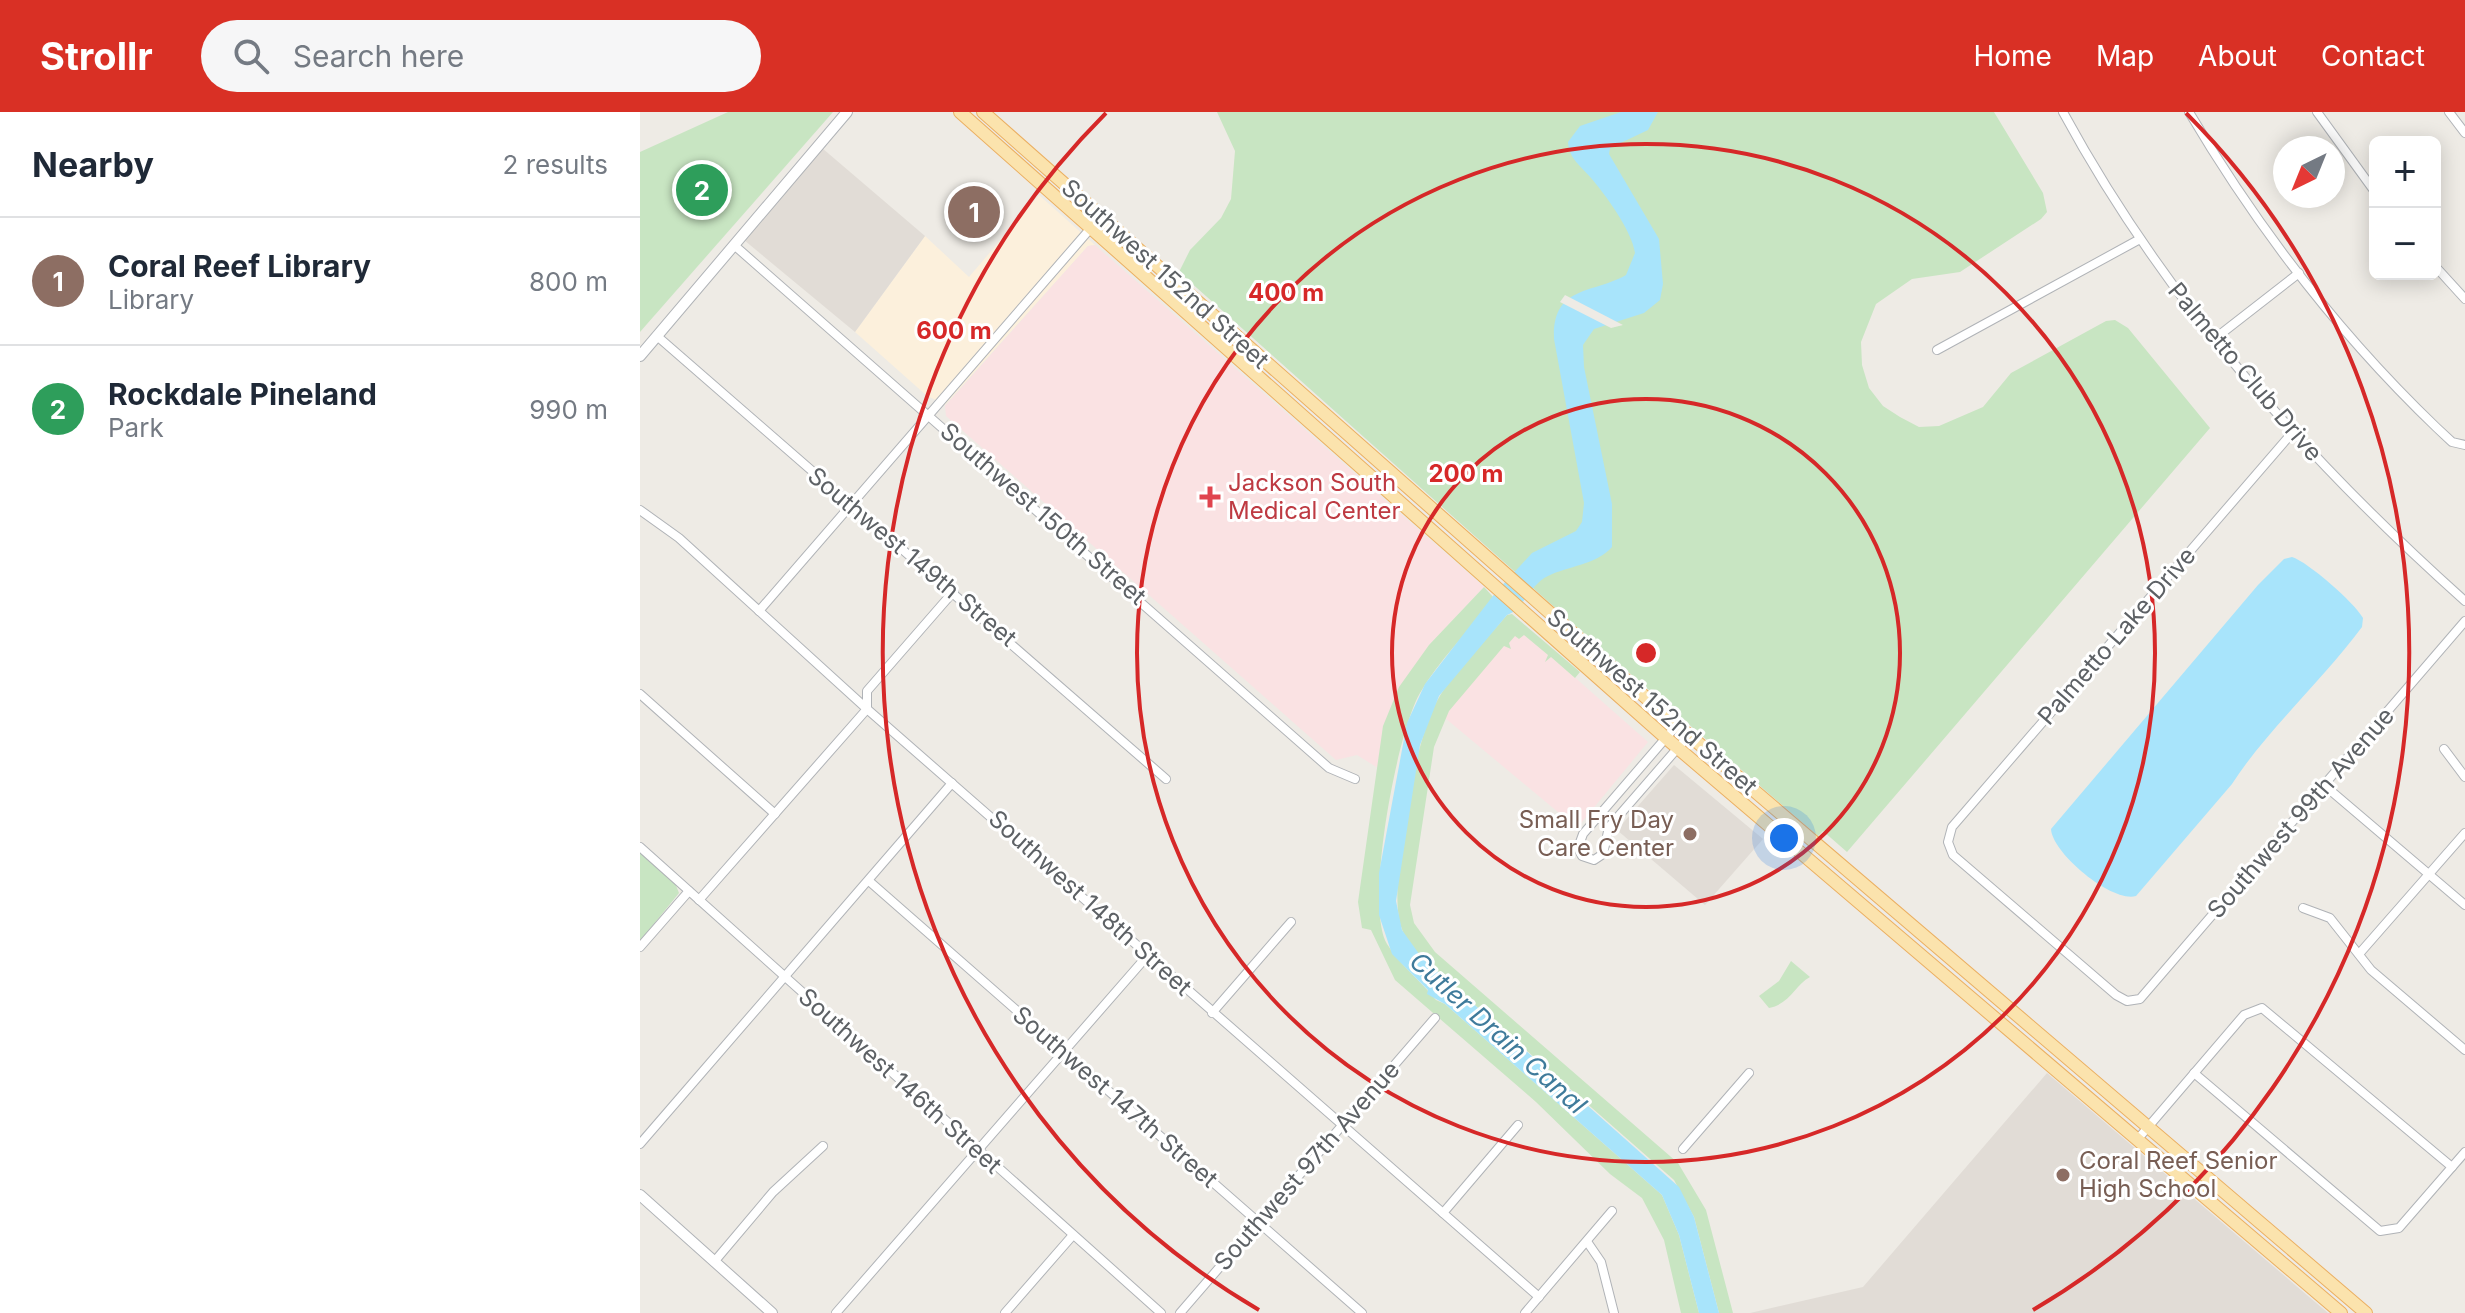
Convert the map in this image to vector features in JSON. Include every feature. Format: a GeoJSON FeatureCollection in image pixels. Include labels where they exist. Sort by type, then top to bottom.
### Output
{"type":"FeatureCollection","features":[{"type":"Feature","properties":{"kind":"main road","name":"Southwest 152nd Street"},"geometry":{"type":"LineString","coordinates":[[960,112],[1666,738],[2341,1313]]}},
{"type":"Feature","properties":{"kind":"main road","name":"Southwest 152nd Street"},"geometry":{"type":"LineString","coordinates":[[983,112],[1677,725],[2366,1313]]}},
{"type":"Feature","properties":{"kind":"main road"},"geometry":{"type":"LineString","coordinates":[[979,129],[997,124]]}},
{"type":"Feature","properties":{"kind":"street"},"geometry":{"type":"LineString","coordinates":[[640,356],[847,112]]}},
{"type":"Feature","properties":{"kind":"street","name":"Palmetto Club Drive"},"geometry":{"type":"LineString","coordinates":[[2063,112],[2140,239],[2213,340],[2292,433],[2383,526],[2465,601]]}},
{"type":"Feature","properties":{"kind":"street"},"geometry":{"type":"LineString","coordinates":[[2189,112],[2299,273],[2405,395],[2452,442],[2465,445]]}},
{"type":"Feature","properties":{"kind":"street"},"geometry":{"type":"LineString","coordinates":[[2317,112],[2369,184]]}},
{"type":"Feature","properties":{"kind":"street"},"geometry":{"type":"LineString","coordinates":[[2449,112],[2465,133]]}},
{"type":"Feature","properties":{"kind":"street"},"geometry":{"type":"LineString","coordinates":[[759,611],[1090,229],[1098,214]]}},
{"type":"Feature","properties":{"kind":"street"},"geometry":{"type":"LineString","coordinates":[[1937,350],[2140,239]]}},
{"type":"Feature","properties":{"kind":"street","name":"Southwest 150th Street"},"geometry":{"type":"LineString","coordinates":[[734,245],[1329,768],[1355,779]]}},
{"type":"Feature","properties":{"kind":"street"},"geometry":{"type":"LineString","coordinates":[[2213,340],[2299,273]]}},
{"type":"Feature","properties":{"kind":"street"},"geometry":{"type":"LineString","coordinates":[[2441,273],[2465,299]]}},
{"type":"Feature","properties":{"kind":"street","name":"Southwest 149th Street"},"geometry":{"type":"LineString","coordinates":[[657,336],[849,506],[954,591],[1166,779]]}},
{"type":"Feature","properties":{"kind":"street","name":"Palmetto Lake Drive"},"geometry":{"type":"LineString","coordinates":[[2135,1001],[2116,995],[1957,860],[1948,842],[1952,827],[2292,433]]}},
{"type":"Feature","properties":{"kind":"street","name":"Southwest 148th Street"},"geometry":{"type":"LineString","coordinates":[[640,510],[673,532],[844,689],[1539,1297]]}},
{"type":"Feature","properties":{"kind":"street"},"geometry":{"type":"LineString","coordinates":[[699,900],[867,709],[867,691],[954,591]]}},
{"type":"Feature","properties":{"kind":"street","name":"Southwest 99th Avenue"},"geometry":{"type":"LineString","coordinates":[[2135,1001],[2144,997],[2465,621]]}},
{"type":"Feature","properties":{"kind":"street"},"geometry":{"type":"LineString","coordinates":[[640,694],[775,814]]}},
{"type":"Feature","properties":{"kind":"street"},"geometry":{"type":"LineString","coordinates":[[1677,725],[1583,834],[1578,848],[1582,856],[1594,860],[1603,854],[1609,827],[1689,735]]}},
{"type":"Feature","properties":{"kind":"street"},"geometry":{"type":"LineString","coordinates":[[2444,749],[2465,777]]}},
{"type":"Feature","properties":{"kind":"street"},"geometry":{"type":"LineString","coordinates":[[640,1144],[952,783]]}},
{"type":"Feature","properties":{"kind":"street"},"geometry":{"type":"LineString","coordinates":[[2324,785],[2465,905]]}},
{"type":"Feature","properties":{"kind":"street"},"geometry":{"type":"LineString","coordinates":[[2359,954],[2465,833]]}},
{"type":"Feature","properties":{"kind":"street","name":"Southwest 146th Street"},"geometry":{"type":"LineString","coordinates":[[640,847],[1161,1313]]}},
{"type":"Feature","properties":{"kind":"street","name":"Southwest 147th Street"},"geometry":{"type":"LineString","coordinates":[[869,881],[1362,1313]]}},
{"type":"Feature","properties":{"kind":"street"},"geometry":{"type":"LineString","coordinates":[[640,947],[689,891]]}},
{"type":"Feature","properties":{"kind":"street"},"geometry":{"type":"LineString","coordinates":[[2303,908],[2325,914],[2378,976],[2465,1050]]}},
{"type":"Feature","properties":{"kind":"street"},"geometry":{"type":"LineString","coordinates":[[1212,1013],[1291,922]]}},
{"type":"Feature","properties":{"kind":"street"},"geometry":{"type":"LineString","coordinates":[[836,1313],[1148,955]]}},
{"type":"Feature","properties":{"kind":"street"},"geometry":{"type":"LineString","coordinates":[[2137,1140],[2244,1015],[2255,1008],[2272,1013],[2452,1167]]}},
{"type":"Feature","properties":{"kind":"street","name":"Southwest 97th Avenue"},"geometry":{"type":"LineString","coordinates":[[1180,1313],[1435,1018]]}},
{"type":"Feature","properties":{"kind":"street"},"geometry":{"type":"LineString","coordinates":[[1683,1149],[1749,1073]]}},
{"type":"Feature","properties":{"kind":"street"},"geometry":{"type":"LineString","coordinates":[[2194,1073],[2377,1230],[2389,1232],[2399,1228],[2465,1152]]}},
{"type":"Feature","properties":{"kind":"street"},"geometry":{"type":"LineString","coordinates":[[1443,1213],[1518,1125]]}},
{"type":"Feature","properties":{"kind":"street"},"geometry":{"type":"LineString","coordinates":[[714,1262],[773,1192],[823,1146]]}},
{"type":"Feature","properties":{"kind":"street"},"geometry":{"type":"LineString","coordinates":[[640,1195],[772,1313]]}},
{"type":"Feature","properties":{"kind":"street"},"geometry":{"type":"LineString","coordinates":[[1525,1313],[1588,1243],[1612,1211]]}},
{"type":"Feature","properties":{"kind":"street"},"geometry":{"type":"LineString","coordinates":[[1005,1313],[1073,1235]]}},
{"type":"Feature","properties":{"kind":"street"},"geometry":{"type":"LineString","coordinates":[[1588,1243],[1601,1262],[1614,1313]]}},
{"type":"Feature","properties":{"kind":"shaded area"},"geometry":{"type":"Polygon","coordinates":[[[822,148],[925,236],[855,332],[744,240],[822,148]]]}},
{"type":"Feature","properties":{"kind":"shaded area"},"geometry":{"type":"Polygon","coordinates":[[[1039,195],[1095,245],[1088,246],[945,405],[926,395],[855,332],[925,236],[969,277],[1039,195]]]}},
{"type":"Feature","properties":{"kind":"shaded area","name":"Jackson South Medical Center"},"geometry":{"type":"Polygon","coordinates":[[[1095,245],[1484,587],[1429,645],[1383,726],[1378,768],[1357,755],[1336,760],[946,416],[945,406],[1088,246],[1095,245]]]}},
{"type":"Feature","properties":{"kind":"shaded area"},"geometry":{"type":"Polygon","coordinates":[[[1519,628],[1648,742],[1577,828],[1445,718],[1462,690],[1519,628]]]}},
{"type":"Feature","properties":{"kind":"shaded area","name":"Small Fry Day Care Center"},"geometry":{"type":"Polygon","coordinates":[[[1674,765],[1763,839],[1705,905],[1617,830],[1674,765]]]}},
{"type":"Feature","properties":{"kind":"shaded area","name":"Coral Reef Senior High School"},"geometry":{"type":"Polygon","coordinates":[[[2047,1073],[2328,1313],[1750,1313],[1863,1287],[2047,1073]]]}},
{"type":"Feature","properties":{"kind":"green space"},"geometry":{"type":"Polygon","coordinates":[[[728,112],[833,112],[640,332],[640,152],[728,112]]]}},
{"type":"Feature","properties":{"kind":"green space"},"geometry":{"type":"Polygon","coordinates":[[[1217,112],[1994,112],[2043,193],[2047,212],[1960,272],[1912,279],[1876,304],[1861,342],[1862,365],[1869,388],[1883,406],[1900,417],[1919,427],[1939,426],[1983,407],[2011,373],[2106,321],[2115,320],[2128,328],[2210,428],[1847,852],[1823,831],[1818,836],[1589,638],[1179,272],[1190,250],[1221,218],[1231,199],[1235,151],[1217,112]]]}},
{"type":"Feature","properties":{"kind":"green space"},"geometry":{"type":"Polygon","coordinates":[[[1484,587],[1494,598],[1492,602],[1436,669],[1411,713],[1386,819],[1379,894],[1381,924],[1392,952],[1436,1000],[1445,1004],[1662,1195],[1679,1235],[1699,1313],[1681,1313],[1664,1240],[1642,1198],[1610,1174],[1536,1102],[1395,980],[1371,930],[1362,928],[1358,902],[1383,726],[1399,687],[1429,645],[1484,587]]]}},
{"type":"Feature","properties":{"kind":"green space"},"geometry":{"type":"Polygon","coordinates":[[[1512,614],[1580,672],[1575,678],[1551,657],[1545,662],[1548,655],[1524,635],[1519,639],[1515,636],[1509,643],[1511,649],[1504,646],[1449,711],[1434,747],[1410,905],[1414,923],[1435,952],[1678,1163],[1706,1210],[1733,1313],[1719,1313],[1694,1217],[1674,1180],[1430,966],[1402,930],[1398,903],[1401,844],[1413,777],[1429,719],[1437,701],[1461,667],[1507,615],[1512,614]]]}},
{"type":"Feature","properties":{"kind":"green space"},"geometry":{"type":"Polygon","coordinates":[[[640,852],[675,883],[679,893],[640,941],[640,852]]]}},
{"type":"Feature","properties":{"kind":"green space"},"geometry":{"type":"Polygon","coordinates":[[[1791,961],[1810,977],[1782,1003],[1769,1008],[1759,996],[1779,981],[1791,961]]]}},
{"type":"Feature","properties":{"kind":"water","name":"Cutler Drain Canal"},"geometry":{"type":"Polygon","coordinates":[[[1621,112],[1658,112],[1648,130],[1610,148],[1609,154],[1659,239],[1663,284],[1660,300],[1644,313],[1594,329],[1583,345],[1584,367],[1612,504],[1612,547],[1598,558],[1556,573],[1536,585],[1439,696],[1420,745],[1396,901],[1402,930],[1422,958],[1679,1187],[1694,1217],[1719,1313],[1699,1313],[1679,1235],[1662,1195],[1445,1004],[1427,994],[1428,990],[1392,954],[1379,915],[1379,873],[1407,723],[1425,684],[1496,592],[1532,553],[1576,531],[1582,522],[1584,503],[1554,339],[1555,322],[1567,300],[1626,275],[1635,253],[1617,213],[1573,158],[1568,142],[1580,126],[1621,112]]]}},
{"type":"Feature","properties":{"kind":"water"},"geometry":{"type":"Polygon","coordinates":[[[2292,557],[2319,574],[2350,602],[2363,618],[2362,627],[2136,896],[2113,892],[2072,863],[2061,851],[2051,829],[2258,585],[2284,559],[2292,557]]]}},
{"type":"Feature","properties":{"kind":"pier"},"geometry":{"type":"Polygon","coordinates":[[[1565,295],[1623,325],[1611,328],[1560,302],[1565,295]]]}},
{"type":"Feature","properties":{"kind":"place","name":"Rockdale Pineland"},"geometry":{"type":"Point","coordinates":[702,190]}},
{"type":"Feature","properties":{"kind":"place","name":"Coral Reef Library"},"geometry":{"type":"Point","coordinates":[974,212]}},
{"type":"Feature","properties":{"kind":"place","name":"Jackson South Medical Center"},"geometry":{"type":"Point","coordinates":[1210,497]}},
{"type":"Feature","properties":{"kind":"place","name":"Small Fry Day Care Center"},"geometry":{"type":"Point","coordinates":[1690,834]}},
{"type":"Feature","properties":{"kind":"place","name":"Coral Reef Senior High School"},"geometry":{"type":"Point","coordinates":[2063,1175]}}]}
